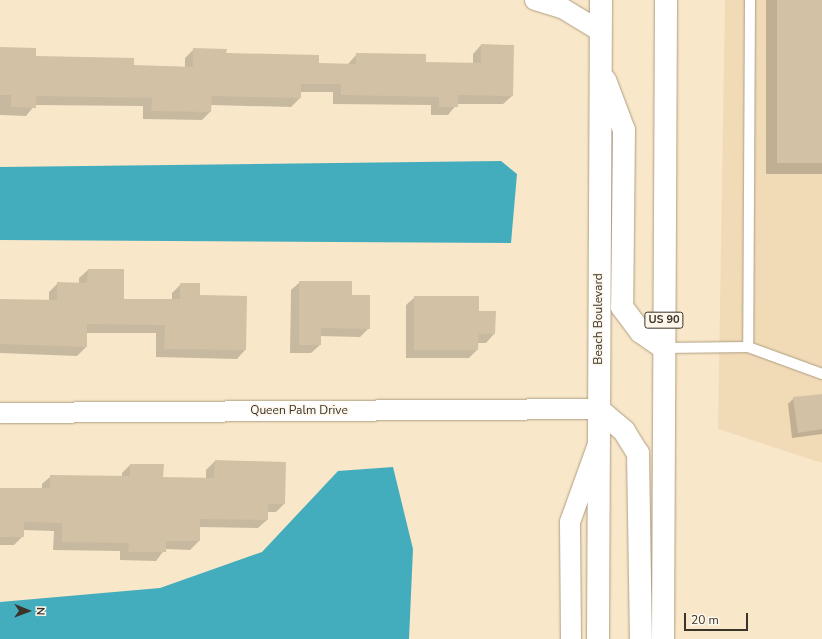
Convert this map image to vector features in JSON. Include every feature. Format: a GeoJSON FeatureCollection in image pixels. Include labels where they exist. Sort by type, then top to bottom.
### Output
{"type":"FeatureCollection","features":[{"type":"Feature","properties":{"kind":"highway","name":"Beach Boulevard"},"geometry":{"type":"LineString","coordinates":[[598,639],[601,0]]}},
{"type":"Feature","properties":{"kind":"highway","name":"US 90"},"geometry":{"type":"LineString","coordinates":[[663,639],[666,0]]}},
{"type":"Feature","properties":{"kind":"highway"},"geometry":{"type":"LineString","coordinates":[[600,67],[624,130],[622,307],[641,332],[664,348]]}},
{"type":"Feature","properties":{"kind":"highway"},"geometry":{"type":"LineString","coordinates":[[598,409],[624,431],[638,453],[641,639]]}},
{"type":"Feature","properties":{"kind":"street"},"geometry":{"type":"LineString","coordinates":[[535,0],[562,8],[600,32]]}},
{"type":"Feature","properties":{"kind":"street","name":"Queen Palm Drive"},"geometry":{"type":"LineString","coordinates":[[0,413],[598,409]]}},
{"type":"Feature","properties":{"kind":"street"},"geometry":{"type":"LineString","coordinates":[[571,639],[570,522],[598,443]]}},
{"type":"Feature","properties":{"kind":"lane"},"geometry":{"type":"LineString","coordinates":[[748,346],[750,0]]}},
{"type":"Feature","properties":{"kind":"lane"},"geometry":{"type":"LineString","coordinates":[[664,348],[748,346],[822,374]]}},
{"type":"Feature","properties":{"kind":"shaded area"},"geometry":{"type":"Polygon","coordinates":[[[725,0],[822,0],[822,463],[718,429],[725,0]]]}},
{"type":"Feature","properties":{"kind":"water"},"geometry":{"type":"Polygon","coordinates":[[[501,161],[517,174],[511,243],[0,240],[0,167],[501,161]]]}},
{"type":"Feature","properties":{"kind":"water"},"geometry":{"type":"Polygon","coordinates":[[[393,467],[413,549],[409,639],[0,639],[0,602],[160,588],[262,552],[338,471],[393,467]]]}},
{"type":"Feature","properties":{"kind":"building"},"geometry":{"type":"Polygon","coordinates":[[[777,0],[822,0],[822,163],[777,163],[777,0]]]}},
{"type":"Feature","properties":{"kind":"building"},"geometry":{"type":"Polygon","coordinates":[[[481,44],[514,45],[513,96],[458,95],[458,107],[439,107],[439,97],[341,95],[341,84],[301,84],[301,98],[212,96],[211,112],[151,111],[152,98],[36,96],[36,108],[11,107],[11,95],[0,95],[0,47],[36,48],[36,56],[134,58],[134,65],[193,67],[193,48],[227,49],[226,53],[319,55],[319,63],[356,64],[356,53],[426,54],[426,62],[481,63],[481,44]]]}},
{"type":"Feature","properties":{"kind":"building"},"geometry":{"type":"Polygon","coordinates":[[[88,269],[124,269],[124,299],[180,299],[180,283],[200,283],[200,295],[247,296],[246,350],[164,349],[165,325],[87,324],[87,347],[0,344],[0,299],[57,300],[57,282],[87,283],[88,269]]]}},
{"type":"Feature","properties":{"kind":"building"},"geometry":{"type":"Polygon","coordinates":[[[299,281],[352,281],[352,295],[370,295],[370,329],[321,328],[321,345],[299,345],[299,281]]]}},
{"type":"Feature","properties":{"kind":"building"},"geometry":{"type":"Polygon","coordinates":[[[414,296],[479,296],[479,311],[496,311],[495,334],[479,334],[478,350],[414,350],[414,296]]]}},
{"type":"Feature","properties":{"kind":"building"},"geometry":{"type":"Polygon","coordinates":[[[822,394],[822,429],[798,433],[793,397],[822,394]]]}},
{"type":"Feature","properties":{"kind":"building"},"geometry":{"type":"Polygon","coordinates":[[[215,460],[286,462],[285,504],[268,504],[268,520],[200,519],[200,541],[166,541],[166,552],[128,552],[129,543],[62,542],[62,523],[24,522],[24,537],[0,537],[0,488],[50,488],[50,475],[130,476],[130,464],[164,464],[163,477],[214,478],[215,460]]]}}]}
